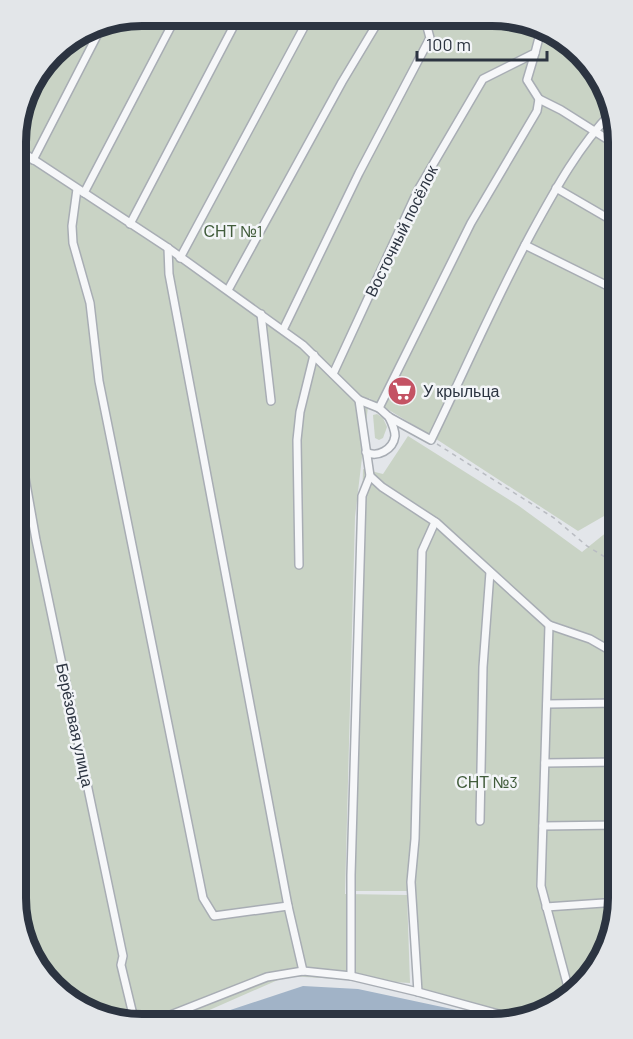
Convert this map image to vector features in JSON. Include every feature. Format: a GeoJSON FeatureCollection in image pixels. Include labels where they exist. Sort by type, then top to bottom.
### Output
{"type":"FeatureCollection","features":[{"type":"Feature","properties":{"kind":"street"},"geometry":{"type":"LineString","coordinates":[[171,26],[80,191],[72,226],[73,243],[90,303],[99,381],[203,898],[214,916],[288,906]]}},
{"type":"Feature","properties":{"kind":"street"},"geometry":{"type":"LineString","coordinates":[[130,224],[235,26]]}},
{"type":"Feature","properties":{"kind":"street"},"geometry":{"type":"LineString","coordinates":[[180,258],[305,26]]}},
{"type":"Feature","properties":{"kind":"street"},"geometry":{"type":"LineString","coordinates":[[228,290],[342,81],[375,26]]}},
{"type":"Feature","properties":{"kind":"street"},"geometry":{"type":"LineString","coordinates":[[283,330],[359,173],[430,38],[427,26]]}},
{"type":"Feature","properties":{"kind":"street"},"geometry":{"type":"LineString","coordinates":[[33,160],[97,35]]}},
{"type":"Feature","properties":{"kind":"street"},"geometry":{"type":"LineString","coordinates":[[539,36],[527,80],[539,99],[608,140]]}},
{"type":"Feature","properties":{"kind":"street","name":"Восточный посёлок"},"geometry":{"type":"LineString","coordinates":[[333,374],[418,190],[483,79],[535,53]]}},
{"type":"Feature","properties":{"kind":"street"},"geometry":{"type":"LineString","coordinates":[[379,408],[471,223],[537,111],[539,99]]}},
{"type":"Feature","properties":{"kind":"street"},"geometry":{"type":"LineString","coordinates":[[26,155],[168,249],[283,330],[314,355],[359,400],[379,408],[389,417],[431,440],[525,245],[556,188],[594,131],[605,119]]}},
{"type":"Feature","properties":{"kind":"street"},"geometry":{"type":"LineString","coordinates":[[556,188],[608,218]]}},
{"type":"Feature","properties":{"kind":"street"},"geometry":{"type":"LineString","coordinates":[[525,245],[608,286]]}},
{"type":"Feature","properties":{"kind":"street"},"geometry":{"type":"LineString","coordinates":[[168,249],[169,274],[288,906],[303,970]]}},
{"type":"Feature","properties":{"kind":"street"},"geometry":{"type":"LineString","coordinates":[[261,314],[271,401]]}},
{"type":"Feature","properties":{"kind":"street"},"geometry":{"type":"LineString","coordinates":[[300,565],[297,440],[300,412],[314,355]]}},
{"type":"Feature","properties":{"kind":"street"},"geometry":{"type":"LineString","coordinates":[[351,976],[351,875],[362,496],[370,476],[359,400]]}},
{"type":"Feature","properties":{"kind":"street"},"geometry":{"type":"LineString","coordinates":[[366,452],[378,455],[393,442],[395,435],[389,417]]}},
{"type":"Feature","properties":{"kind":"street"},"geometry":{"type":"LineString","coordinates":[[370,476],[382,487],[435,522],[549,625],[590,639],[607,649]]}},
{"type":"Feature","properties":{"kind":"street","name":"Берёзовая улица"},"geometry":{"type":"LineString","coordinates":[[26,484],[123,956],[121,965],[133,1013]]}},
{"type":"Feature","properties":{"kind":"street"},"geometry":{"type":"LineString","coordinates":[[418,992],[411,882],[415,839],[422,551],[435,522]]}},
{"type":"Feature","properties":{"kind":"street"},"geometry":{"type":"LineString","coordinates":[[480,821],[483,667],[490,572]]}},
{"type":"Feature","properties":{"kind":"street"},"geometry":{"type":"LineString","coordinates":[[549,625],[541,886],[567,984]]}},
{"type":"Feature","properties":{"kind":"street"},"geometry":{"type":"LineString","coordinates":[[546,704],[607,703]]}},
{"type":"Feature","properties":{"kind":"street"},"geometry":{"type":"LineString","coordinates":[[545,763],[607,762]]}},
{"type":"Feature","properties":{"kind":"street"},"geometry":{"type":"LineString","coordinates":[[543,826],[607,825]]}},
{"type":"Feature","properties":{"kind":"street"},"geometry":{"type":"LineString","coordinates":[[546,907],[607,903]]}},
{"type":"Feature","properties":{"kind":"street"},"geometry":{"type":"LineString","coordinates":[[173,1014],[267,977],[303,970],[351,976],[496,1013]]}},
{"type":"Feature","properties":{"kind":"path"},"geometry":{"type":"LineString","coordinates":[[431,440],[554,518],[587,546],[607,559]]}},
{"type":"Feature","properties":{"kind":"green space","name":"СНТ №1"},"geometry":{"type":"Polygon","coordinates":[[[127,26],[506,26],[517,28],[573,60],[592,84],[599,97],[605,119],[608,142],[608,514],[578,531],[369,398],[355,517],[345,894],[407,895],[410,983],[287,976],[200,1014],[127,1013],[97,1005],[71,989],[50,968],[41,955],[29,927],[26,912],[26,127],[29,112],[41,84],[65,54],[90,38],[127,26]]]}},
{"type":"Feature","properties":{"kind":"green space"},"geometry":{"type":"Polygon","coordinates":[[[377,414],[383,418],[387,427],[383,438],[379,440],[375,438],[373,415],[377,414]]]}},
{"type":"Feature","properties":{"kind":"green space","name":"СНТ №3"},"geometry":{"type":"Polygon","coordinates":[[[408,436],[519,506],[582,552],[607,531],[607,905],[605,920],[592,955],[573,979],[549,998],[521,1010],[502,1013],[420,998],[411,891],[353,891],[363,469],[383,474],[408,436]]]}},
{"type":"Feature","properties":{"kind":"water"},"geometry":{"type":"Polygon","coordinates":[[[303,986],[358,989],[475,1014],[218,1014],[303,986]]]}},
{"type":"Feature","properties":{"kind":"place","name":"У крыльца"},"geometry":{"type":"Point","coordinates":[402,391]}}]}
